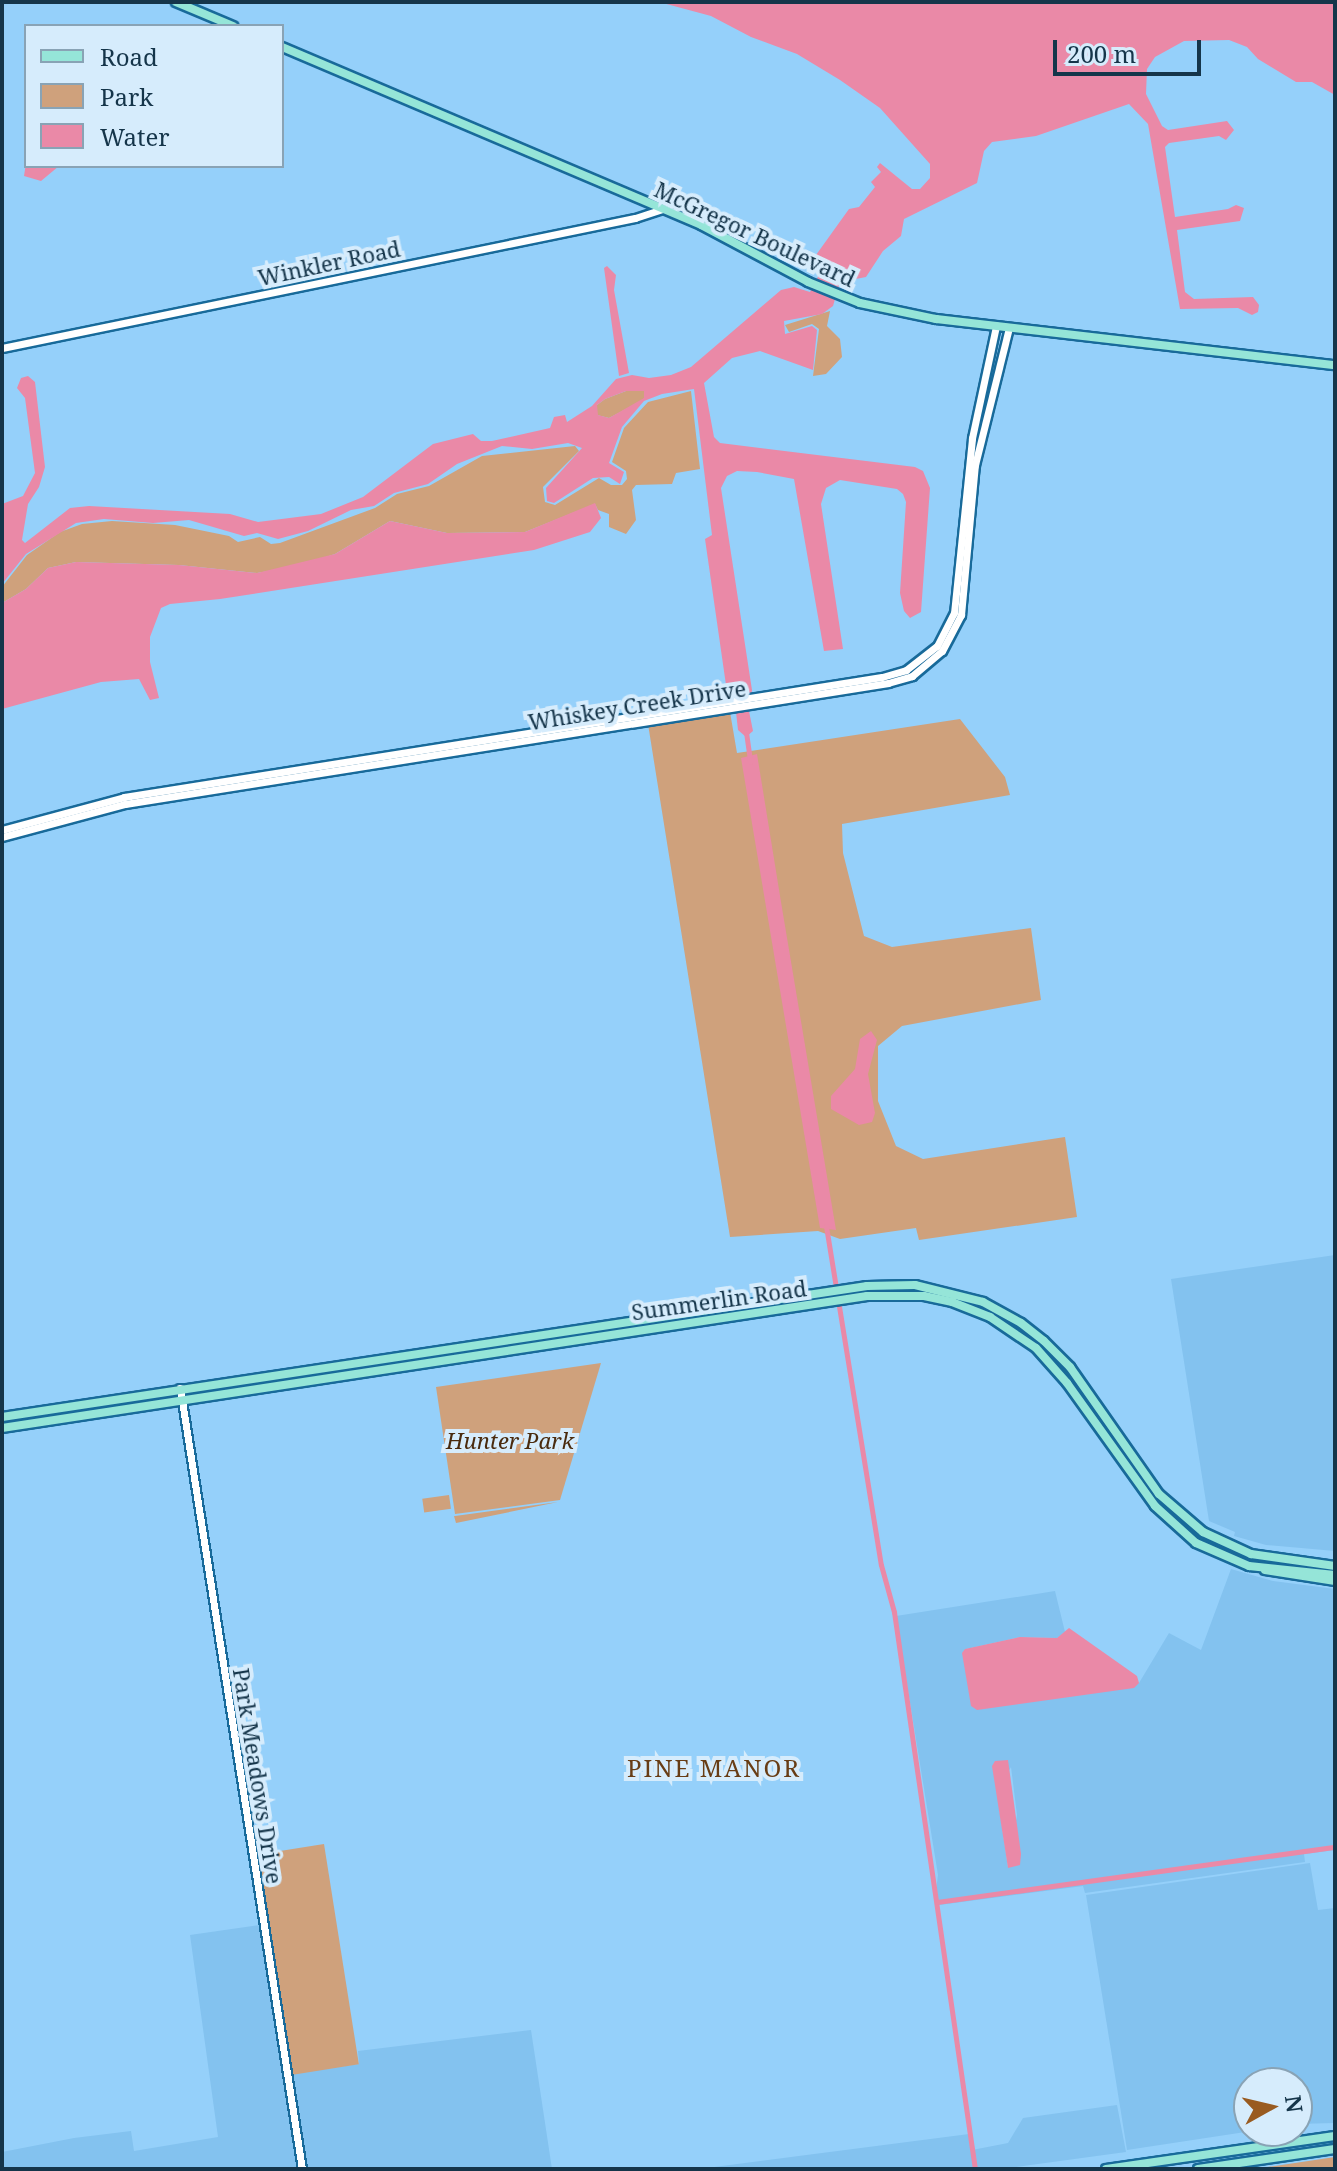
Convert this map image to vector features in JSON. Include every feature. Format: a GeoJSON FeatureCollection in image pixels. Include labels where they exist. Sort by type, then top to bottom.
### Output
{"type":"FeatureCollection","features":[{"type":"Feature","properties":{"kind":"main road"},"geometry":{"type":"LineString","coordinates":[[176,2],[228,24]]}},
{"type":"Feature","properties":{"kind":"main road","name":"McGregor Boulevard"},"geometry":{"type":"LineString","coordinates":[[284,48],[726,237],[841,297],[913,316],[1335,365]]}},
{"type":"Feature","properties":{"kind":"main road","name":"Summerlin Road"},"geometry":{"type":"LineString","coordinates":[[2,1428],[181,1393],[831,1291],[887,1284],[929,1286],[970,1297],[1033,1332],[1070,1367],[1151,1484],[1186,1521],[1242,1551],[1335,1566]]}},
{"type":"Feature","properties":{"kind":"main road","name":"Summerlin Road"},"geometry":{"type":"LineString","coordinates":[[2,1417],[832,1301],[895,1294],[938,1299],[978,1311],[1014,1331],[1056,1369],[1168,1520],[1204,1548],[1249,1566],[1335,1575]]}},
{"type":"Feature","properties":{"kind":"main road"},"geometry":{"type":"LineString","coordinates":[[1249,1566],[1335,1581]]}},
{"type":"Feature","properties":{"kind":"main road"},"geometry":{"type":"LineString","coordinates":[[1106,2169],[1335,2136]]}},
{"type":"Feature","properties":{"kind":"main road"},"geometry":{"type":"LineString","coordinates":[[1198,2169],[1335,2149]]}},
{"type":"Feature","properties":{"kind":"street","name":"Winkler Road"},"geometry":{"type":"LineString","coordinates":[[2,348],[621,221],[663,209]]}},
{"type":"Feature","properties":{"kind":"street","name":"Whiskey Creek Drive"},"geometry":{"type":"LineString","coordinates":[[754,701],[894,674],[925,658],[944,637],[955,607],[972,438],[996,326]]}},
{"type":"Feature","properties":{"kind":"street","name":"Whiskey Creek Drive"},"geometry":{"type":"LineString","coordinates":[[2,837],[75,815],[136,802],[900,680],[923,669],[947,645],[962,609],[975,465],[1009,328]]}},
{"type":"Feature","properties":{"kind":"street","name":"Whiskey Creek Drive"},"geometry":{"type":"LineString","coordinates":[[2,830],[124,797],[729,705]]}},
{"type":"Feature","properties":{"kind":"street","name":"Park Meadows Drive"},"geometry":{"type":"LineString","coordinates":[[181,1393],[302,2169]]}},
{"type":"Feature","properties":{"kind":"shaded area"},"geometry":{"type":"Polygon","coordinates":[[[1335,1255],[1335,1551],[1266,1545],[1234,1536],[1235,1532],[1209,1521],[1171,1279],[1335,1255]]]}},
{"type":"Feature","properties":{"kind":"shaded area"},"geometry":{"type":"Polygon","coordinates":[[[1231,1569],[1273,1581],[1335,1589],[1335,1850],[1304,1854],[1305,1862],[1085,1893],[1083,1886],[939,1905],[935,1899],[938,1875],[896,1616],[1055,1591],[1065,1632],[1057,1638],[1020,1637],[966,1649],[1139,1683],[1169,1633],[1201,1650],[1231,1569]],[[1011,1767],[997,1793],[1008,1868],[1017,1815],[1011,1767]]]}},
{"type":"Feature","properties":{"kind":"shaded area"},"geometry":{"type":"Polygon","coordinates":[[[1310,1863],[1318,1910],[1335,1908],[1335,2123],[1313,2124],[1313,2067],[1233,2067],[1233,2134],[1127,2150],[1086,1895],[1310,1863]]]}},
{"type":"Feature","properties":{"kind":"shaded area"},"geometry":{"type":"Polygon","coordinates":[[[260,1925],[299,2169],[2,2169],[2,2152],[74,2138],[131,2131],[134,2151],[218,2137],[190,1935],[260,1925]]]}},
{"type":"Feature","properties":{"kind":"shaded area"},"geometry":{"type":"Polygon","coordinates":[[[531,2030],[552,2169],[305,2169],[290,2074],[359,2064],[358,2051],[531,2030]]]}},
{"type":"Feature","properties":{"kind":"shaded area"},"geometry":{"type":"Polygon","coordinates":[[[1117,2105],[1126,2152],[1001,2169],[699,2169],[969,2134],[972,2150],[1008,2143],[1023,2118],[1117,2105]]]}},
{"type":"Feature","properties":{"kind":"green space"},"geometry":{"type":"Polygon","coordinates":[[[830,311],[827,326],[840,339],[842,357],[826,374],[813,376],[819,329],[812,324],[789,332],[785,325],[830,311]]]}},
{"type":"Feature","properties":{"kind":"green space"},"geometry":{"type":"Polygon","coordinates":[[[626,391],[644,391],[645,399],[609,418],[597,415],[597,405],[626,391]]]}},
{"type":"Feature","properties":{"kind":"green space"},"geometry":{"type":"Polygon","coordinates":[[[691,391],[700,469],[676,473],[672,484],[636,485],[632,490],[636,520],[626,534],[609,527],[609,514],[598,510],[595,504],[525,532],[447,533],[390,521],[335,554],[298,566],[257,573],[179,565],[76,562],[48,568],[26,589],[2,603],[2,587],[27,555],[60,532],[82,524],[112,521],[175,525],[229,536],[238,542],[260,537],[271,544],[280,543],[375,508],[397,494],[429,486],[482,456],[575,446],[579,451],[543,487],[545,502],[555,505],[599,478],[611,485],[622,485],[627,479],[626,471],[612,462],[624,428],[648,402],[691,391]]]}},
{"type":"Feature","properties":{"kind":"green space"},"geometry":{"type":"Polygon","coordinates":[[[730,712],[737,753],[960,719],[1005,777],[1010,795],[842,824],[843,853],[864,936],[892,947],[1031,928],[1041,1000],[902,1026],[878,1046],[878,1101],[896,1146],[923,1159],[1065,1137],[1077,1217],[919,1240],[916,1228],[840,1239],[818,1231],[730,1237],[648,724],[730,712]]]}},
{"type":"Feature","properties":{"kind":"green space","name":"Hunter Park"},"geometry":{"type":"Polygon","coordinates":[[[601,1363],[560,1500],[455,1514],[436,1387],[601,1363]]]}},
{"type":"Feature","properties":{"kind":"green space"},"geometry":{"type":"Polygon","coordinates":[[[449,1495],[451,1509],[424,1513],[422,1499],[449,1495]]]}},
{"type":"Feature","properties":{"kind":"green space"},"geometry":{"type":"Polygon","coordinates":[[[558,1502],[456,1523],[454,1516],[455,1516],[558,1502]]]}},
{"type":"Feature","properties":{"kind":"green space"},"geometry":{"type":"Polygon","coordinates":[[[324,1844],[359,2064],[290,2075],[255,1855],[324,1844]]]}},
{"type":"Feature","properties":{"kind":"green space"},"geometry":{"type":"Polygon","coordinates":[[[1335,2157],[1335,2169],[1254,2169],[1335,2157]]]}},
{"type":"Feature","properties":{"kind":"water"},"geometry":{"type":"Polygon","coordinates":[[[659,2],[1335,2],[1335,95],[1312,82],[1296,82],[1258,59],[1247,47],[1229,40],[1184,41],[1155,57],[1147,69],[1146,94],[1162,126],[1168,130],[1227,121],[1234,130],[1226,140],[1219,136],[1169,143],[1165,147],[1175,217],[1236,205],[1244,208],[1240,221],[1177,230],[1185,292],[1194,299],[1253,297],[1259,305],[1258,312],[1252,315],[1238,308],[1180,309],[1148,124],[1129,104],[1036,136],[992,142],[984,151],[977,183],[904,219],[901,236],[883,251],[866,277],[840,282],[833,306],[822,314],[784,321],[785,334],[812,326],[817,330],[813,370],[760,351],[732,358],[704,383],[714,437],[720,443],[915,467],[923,471],[930,488],[921,612],[910,618],[904,611],[900,593],[906,502],[903,494],[897,489],[840,480],[826,488],[821,504],[843,649],[824,651],[794,479],[737,471],[727,476],[721,488],[752,690],[749,711],[753,731],[746,737],[738,730],[736,712],[727,692],[705,539],[712,535],[694,389],[662,394],[644,401],[622,427],[609,463],[624,472],[620,484],[609,477],[593,478],[554,503],[547,501],[546,488],[582,448],[568,443],[532,449],[502,446],[457,464],[428,484],[394,493],[374,506],[351,510],[308,531],[278,539],[257,533],[244,536],[189,520],[153,523],[104,519],[76,523],[26,554],[2,584],[2,504],[23,496],[35,473],[25,398],[17,388],[21,378],[28,376],[35,382],[45,467],[39,487],[28,504],[22,540],[25,543],[70,508],[89,506],[230,514],[258,522],[321,514],[363,497],[433,444],[473,434],[481,441],[492,441],[550,428],[554,417],[565,415],[567,422],[592,406],[616,379],[632,375],[649,378],[671,375],[691,367],[781,290],[794,287],[810,292],[820,273],[816,255],[849,209],[859,207],[875,187],[871,182],[881,172],[877,167],[880,163],[912,189],[920,189],[930,178],[930,164],[880,108],[840,80],[797,54],[751,37],[711,16],[659,2]],[[626,391],[605,399],[597,405],[598,415],[609,418],[644,398],[644,391],[626,391]]]}},
{"type":"Feature","properties":{"kind":"water"},"geometry":{"type":"Polygon","coordinates":[[[25,168],[57,168],[41,181],[24,176],[25,168]]]}},
{"type":"Feature","properties":{"kind":"water"},"geometry":{"type":"Polygon","coordinates":[[[607,266],[616,275],[614,290],[629,373],[619,376],[604,268],[607,266]]]}},
{"type":"Feature","properties":{"kind":"water"},"geometry":{"type":"Polygon","coordinates":[[[595,503],[601,518],[590,532],[534,550],[170,604],[161,608],[150,637],[150,662],[159,698],[150,700],[139,679],[101,682],[2,709],[2,603],[26,589],[48,568],[76,562],[179,565],[257,573],[335,554],[390,521],[447,533],[525,532],[595,503]]]}},
{"type":"Feature","properties":{"kind":"water"},"geometry":{"type":"Polygon","coordinates":[[[757,754],[836,1230],[820,1228],[741,758],[757,754]]]}},
{"type":"Feature","properties":{"kind":"water"},"geometry":{"type":"Polygon","coordinates":[[[871,1031],[877,1040],[868,1074],[875,1113],[872,1122],[859,1125],[831,1109],[831,1096],[855,1069],[860,1039],[871,1031]]]}},
{"type":"Feature","properties":{"kind":"water"},"geometry":{"type":"Polygon","coordinates":[[[1069,1628],[1137,1676],[1139,1683],[1134,1688],[977,1710],[971,1706],[962,1653],[965,1649],[1020,1637],[1057,1638],[1069,1628]]]}},
{"type":"Feature","properties":{"kind":"water"},"geometry":{"type":"Polygon","coordinates":[[[1008,1760],[1021,1854],[1020,1865],[1008,1868],[992,1766],[995,1761],[1008,1760]]]}},
{"type":"Feature","properties":{"kind":"waterway"},"geometry":{"type":"LineString","coordinates":[[746,732],[750,762]]}},
{"type":"Feature","properties":{"kind":"waterway"},"geometry":{"type":"LineString","coordinates":[[826,1226],[881,1565],[894,1612],[975,2169]]}},
{"type":"Feature","properties":{"kind":"waterway"},"geometry":{"type":"LineString","coordinates":[[937,1902],[1335,1847]]}},
{"type":"Feature","properties":{"kind":"district","name":"PINE MANOR"},"geometry":{"type":"Point","coordinates":[714,1768]}}]}
